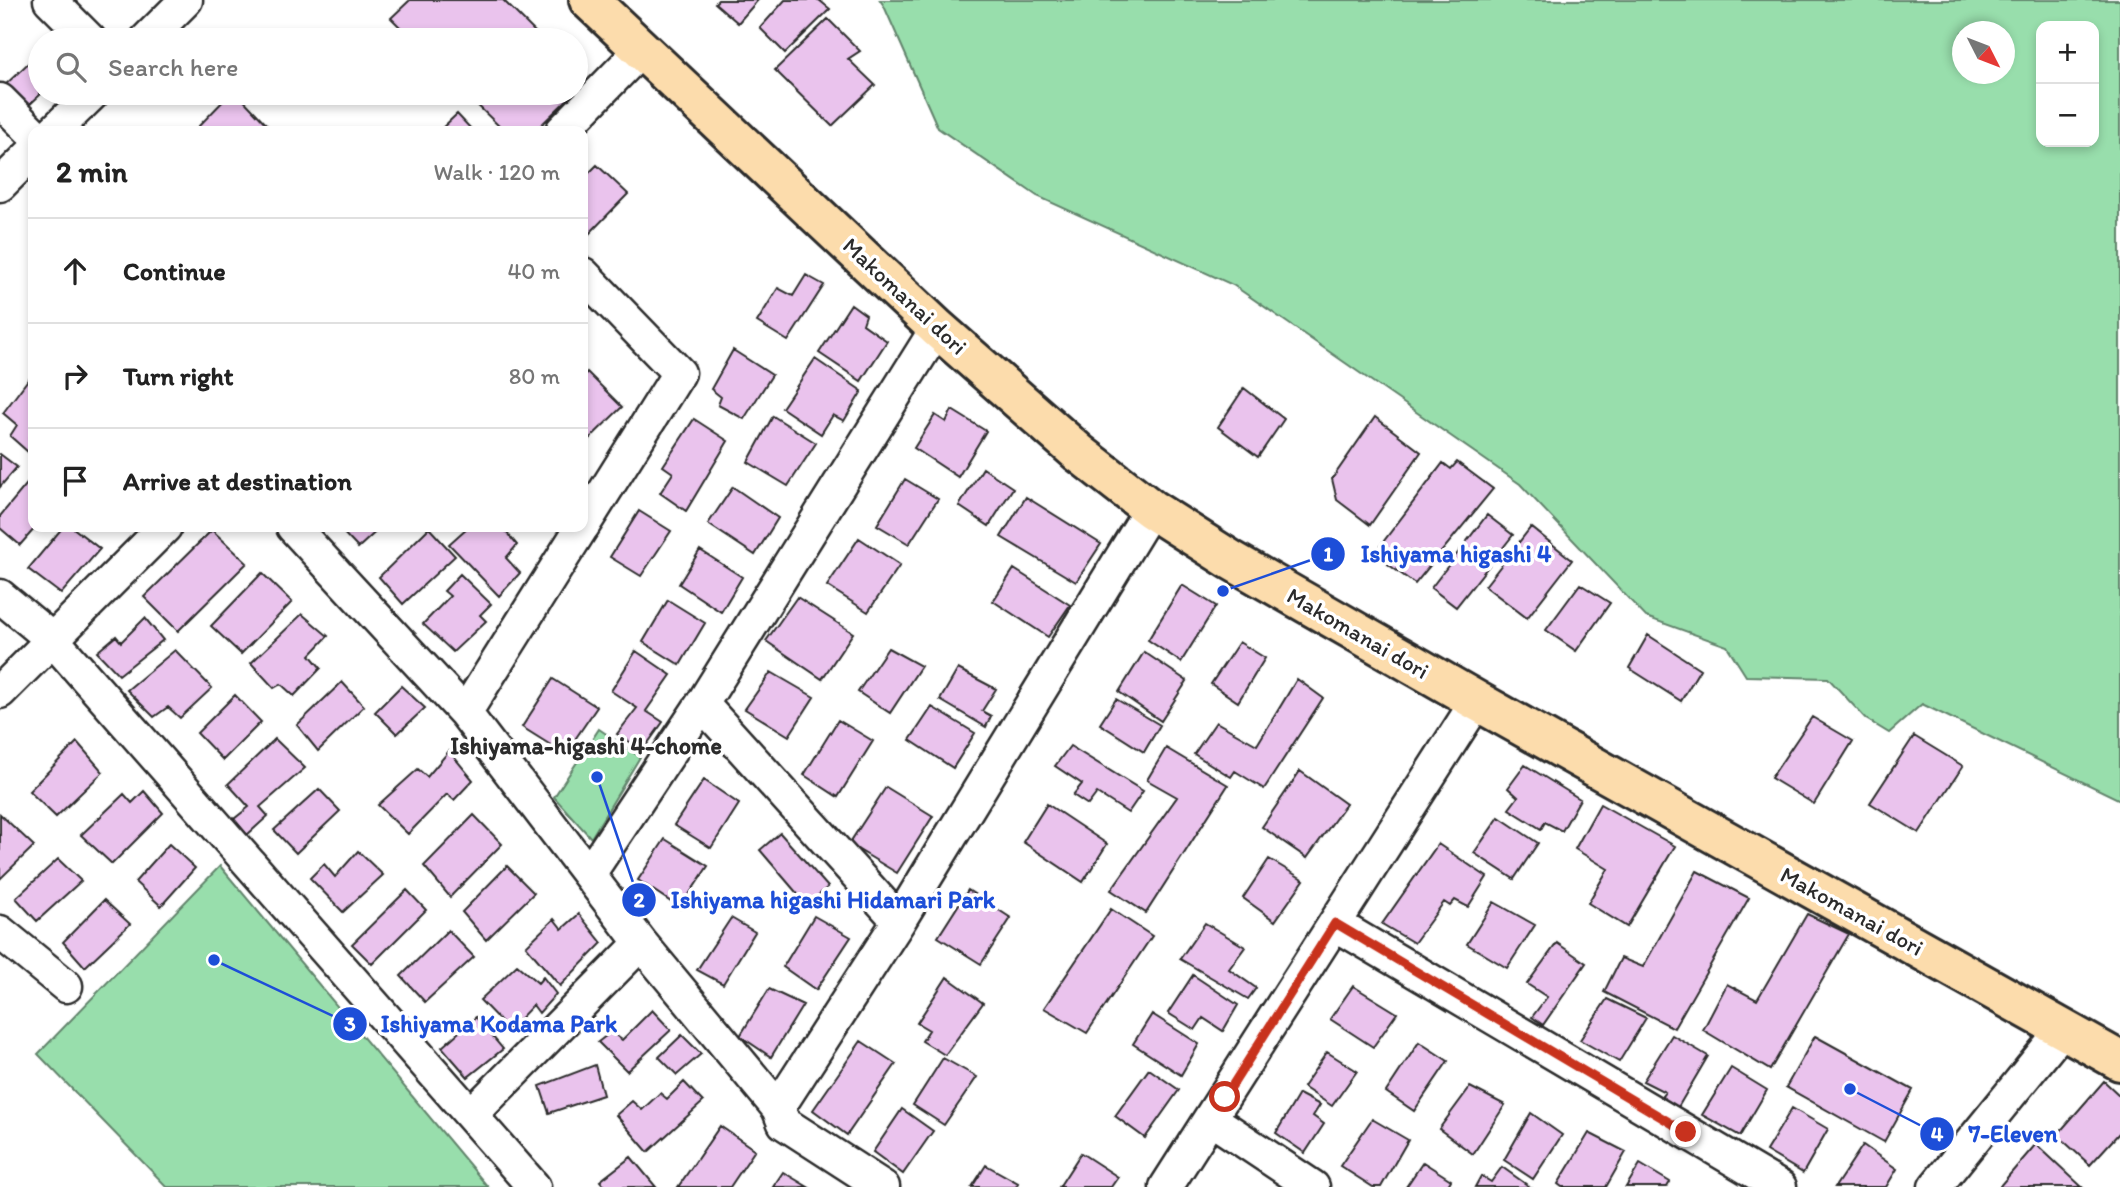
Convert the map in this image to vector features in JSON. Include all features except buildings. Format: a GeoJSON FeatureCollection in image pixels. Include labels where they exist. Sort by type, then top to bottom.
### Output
{"type":"FeatureCollection","features":[{"type":"Feature","properties":{"kind":"highway","name":"Makomanai dori"},"geometry":{"type":"LineString","coordinates":[[589,0],[643,48],[937,328],[1079,453],[1151,509],[1231,560],[1477,701],[2120,1061]]}},
{"type":"Feature","properties":{"kind":"street"},"geometry":{"type":"LineString","coordinates":[[50,0],[78,28]]}},
{"type":"Feature","properties":{"kind":"street"},"geometry":{"type":"LineString","coordinates":[[158,28],[186,0]]}},
{"type":"Feature","properties":{"kind":"street"},"geometry":{"type":"LineString","coordinates":[[588,104],[643,48]]}},
{"type":"Feature","properties":{"kind":"street"},"geometry":{"type":"LineString","coordinates":[[0,100],[28,128]]}},
{"type":"Feature","properties":{"kind":"street"},"geometry":{"type":"LineString","coordinates":[[59,126],[81,105]]}},
{"type":"Feature","properties":{"kind":"street"},"geometry":{"type":"LineString","coordinates":[[567,126],[587,105]]}},
{"type":"Feature","properties":{"kind":"street"},"geometry":{"type":"LineString","coordinates":[[0,185],[28,157]]}},
{"type":"Feature","properties":{"kind":"street"},"geometry":{"type":"LineString","coordinates":[[588,279],[679,373],[588,518]]}},
{"type":"Feature","properties":{"kind":"street"},"geometry":{"type":"LineString","coordinates":[[589,874],[702,704],[937,328]]}},
{"type":"Feature","properties":{"kind":"street"},"geometry":{"type":"LineString","coordinates":[[778,1108],[898,921],[1151,509]]}},
{"type":"Feature","properties":{"kind":"street"},"geometry":{"type":"LineString","coordinates":[[0,692],[160,532]]}},
{"type":"Feature","properties":{"kind":"street"},"geometry":{"type":"LineString","coordinates":[[298,532],[465,713],[641,943],[778,1108],[784,1123],[883,1187]]}},
{"type":"Feature","properties":{"kind":"street"},"geometry":{"type":"LineString","coordinates":[[465,713],[579,532]]}},
{"type":"Feature","properties":{"kind":"street"},"geometry":{"type":"LineString","coordinates":[[0,596],[53,640],[534,1187]]}},
{"type":"Feature","properties":{"kind":"street"},"geometry":{"type":"LineString","coordinates":[[1166,1187],[1477,701]]}},
{"type":"Feature","properties":{"kind":"street"},"geometry":{"type":"LineString","coordinates":[[702,704],[898,921]]}},
{"type":"Feature","properties":{"kind":"street"},"geometry":{"type":"LineString","coordinates":[[1335,923],[1780,1187]]}},
{"type":"Feature","properties":{"kind":"street"},"geometry":{"type":"LineString","coordinates":[[0,932],[66,986]]}},
{"type":"Feature","properties":{"kind":"street"},"geometry":{"type":"LineString","coordinates":[[471,1115],[641,943]]}},
{"type":"Feature","properties":{"kind":"street"},"geometry":{"type":"LineString","coordinates":[[1935,1187],[2063,1029]]}},
{"type":"Feature","properties":{"kind":"street"},"geometry":{"type":"LineString","coordinates":[[1211,1119],[1313,1187]]}},
{"type":"Feature","properties":{"kind":"green space"},"geometry":{"type":"Polygon","coordinates":[[[880,0],[2120,0],[2120,800],[1922,704],[1889,733],[1866,719],[1828,678],[1746,676],[1727,646],[1646,617],[1520,484],[1233,285],[1037,196],[938,128],[880,0]]]}},
{"type":"Feature","properties":{"kind":"green space"},"geometry":{"type":"Polygon","coordinates":[[[599,729],[640,757],[591,838],[554,797],[599,729]]]}},
{"type":"Feature","properties":{"kind":"green space"},"geometry":{"type":"Polygon","coordinates":[[[220,866],[488,1187],[167,1187],[38,1054],[220,866]]]}},
{"type":"Feature","properties":{"kind":"place","name":"Ishiyama higashi 4"},"geometry":{"type":"Point","coordinates":[1223,591]}},
{"type":"Feature","properties":{"kind":"place","name":"Ishiyama higashi Hidamari Park"},"geometry":{"type":"Point","coordinates":[597,777]}},
{"type":"Feature","properties":{"kind":"place","name":"Ishiyama Kodama Park"},"geometry":{"type":"Point","coordinates":[214,960]}},
{"type":"Feature","properties":{"kind":"place","name":"7-Eleven"},"geometry":{"type":"Point","coordinates":[1850,1089]}},
{"type":"Feature","properties":{"kind":"district","name":"Ishiyama-higashi 4-chome"},"geometry":{"type":"Point","coordinates":[586,745]}},
{"type":"Feature","properties":{"kind":"route"},"geometry":{"type":"LineString","coordinates":[[1225,1097],[1335,923],[1686,1132]]}}]}
